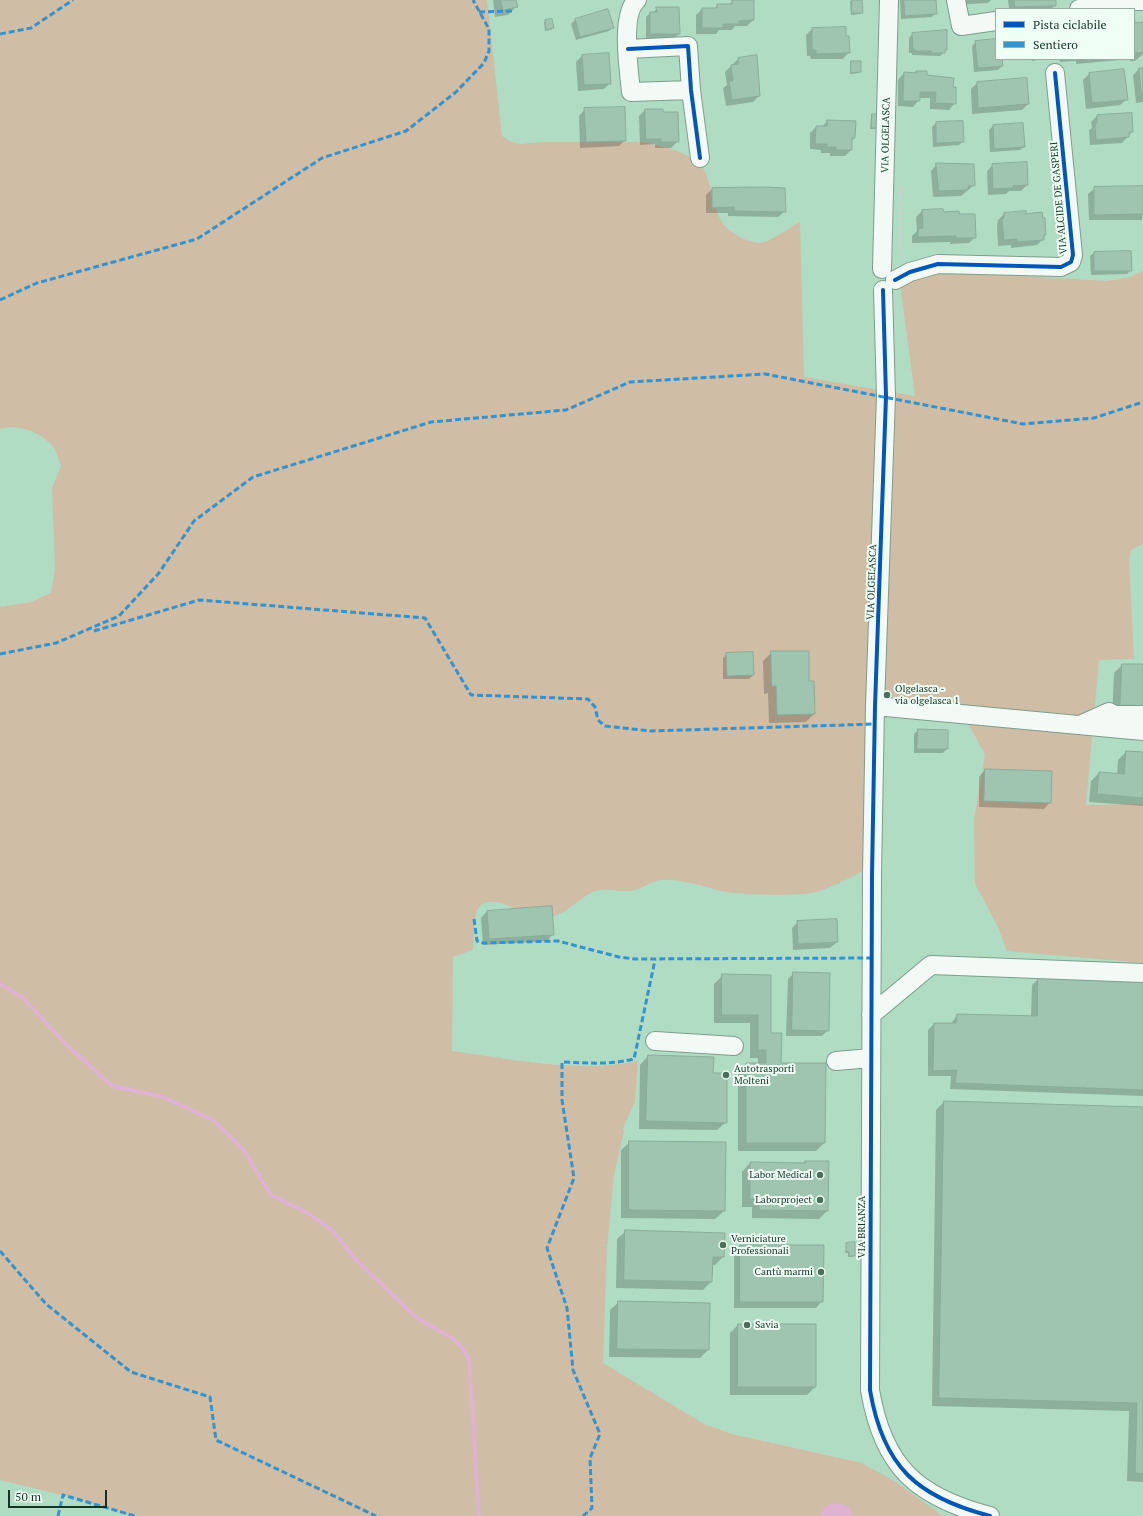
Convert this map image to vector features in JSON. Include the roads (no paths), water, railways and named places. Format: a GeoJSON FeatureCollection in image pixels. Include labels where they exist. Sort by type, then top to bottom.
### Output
{"type":"FeatureCollection","features":[{"type":"Feature","properties":{"kind":"street"},"geometry":{"type":"LineString","coordinates":[[637,0],[628,15],[628,49],[631,92],[690,90]]}},
{"type":"Feature","properties":{"kind":"street","name":"VIA OLGELASCA"},"geometry":{"type":"LineString","coordinates":[[872,875],[875,706],[886,396],[889,0]]}},
{"type":"Feature","properties":{"kind":"street"},"geometry":{"type":"LineString","coordinates":[[956,0],[960,26],[995,21]]}},
{"type":"Feature","properties":{"kind":"street"},"geometry":{"type":"LineString","coordinates":[[1085,8],[1130,0],[1143,1]]}},
{"type":"Feature","properties":{"kind":"street"},"geometry":{"type":"LineString","coordinates":[[628,49],[688,46],[690,90],[700,158]]}},
{"type":"Feature","properties":{"kind":"street","name":"VIA ALCIDE DE GASPERI"},"geometry":{"type":"LineString","coordinates":[[887,280],[938,264],[1061,267],[1070,262],[1073,256],[1055,73]]}},
{"type":"Feature","properties":{"kind":"street"},"geometry":{"type":"LineString","coordinates":[[875,706],[1143,731]]}},
{"type":"Feature","properties":{"kind":"street"},"geometry":{"type":"LineString","coordinates":[[1078,726],[1109,712],[1115,715],[1143,715]]}},
{"type":"Feature","properties":{"kind":"street","name":"VIA BRIANZA"},"geometry":{"type":"LineString","coordinates":[[872,875],[869,1368],[873,1408],[889,1450],[906,1474],[920,1486],[943,1501],[990,1516]]}},
{"type":"Feature","properties":{"kind":"street"},"geometry":{"type":"LineString","coordinates":[[871,1015],[931,965],[1143,973]]}},
{"type":"Feature","properties":{"kind":"street"},"geometry":{"type":"LineString","coordinates":[[655,1041],[734,1046]]}},
{"type":"Feature","properties":{"kind":"street"},"geometry":{"type":"LineString","coordinates":[[836,1060],[871,1058]]}},
{"type":"Feature","properties":{"kind":"waterway"},"geometry":{"type":"LineString","coordinates":[[0,984],[22,997],[66,1044],[112,1086],[163,1097],[213,1120],[243,1149],[271,1195],[306,1212],[333,1231],[356,1260],[417,1318],[452,1338],[461,1346],[469,1359],[479,1516]]}},
{"type":"Feature","properties":{"kind":"waterway"},"geometry":{"type":"LineString","coordinates":[[833,1516],[840,1516]]}},
{"type":"Feature","properties":{"kind":"place","name":"Olgelasca - via olgelasca 1"},"geometry":{"type":"Point","coordinates":[887,695]}},
{"type":"Feature","properties":{"kind":"place","name":"Autotrasporti Molteni"},"geometry":{"type":"Point","coordinates":[726,1075]}},
{"type":"Feature","properties":{"kind":"place","name":"Labor Medical"},"geometry":{"type":"Point","coordinates":[820,1175]}},
{"type":"Feature","properties":{"kind":"place","name":"Laborproject"},"geometry":{"type":"Point","coordinates":[820,1200]}},
{"type":"Feature","properties":{"kind":"place","name":"Verniciature Professionali"},"geometry":{"type":"Point","coordinates":[723,1245]}},
{"type":"Feature","properties":{"kind":"place","name":"Cantù marmi"},"geometry":{"type":"Point","coordinates":[821,1272]}},
{"type":"Feature","properties":{"kind":"place","name":"Savia"},"geometry":{"type":"Point","coordinates":[747,1325]}}]}
